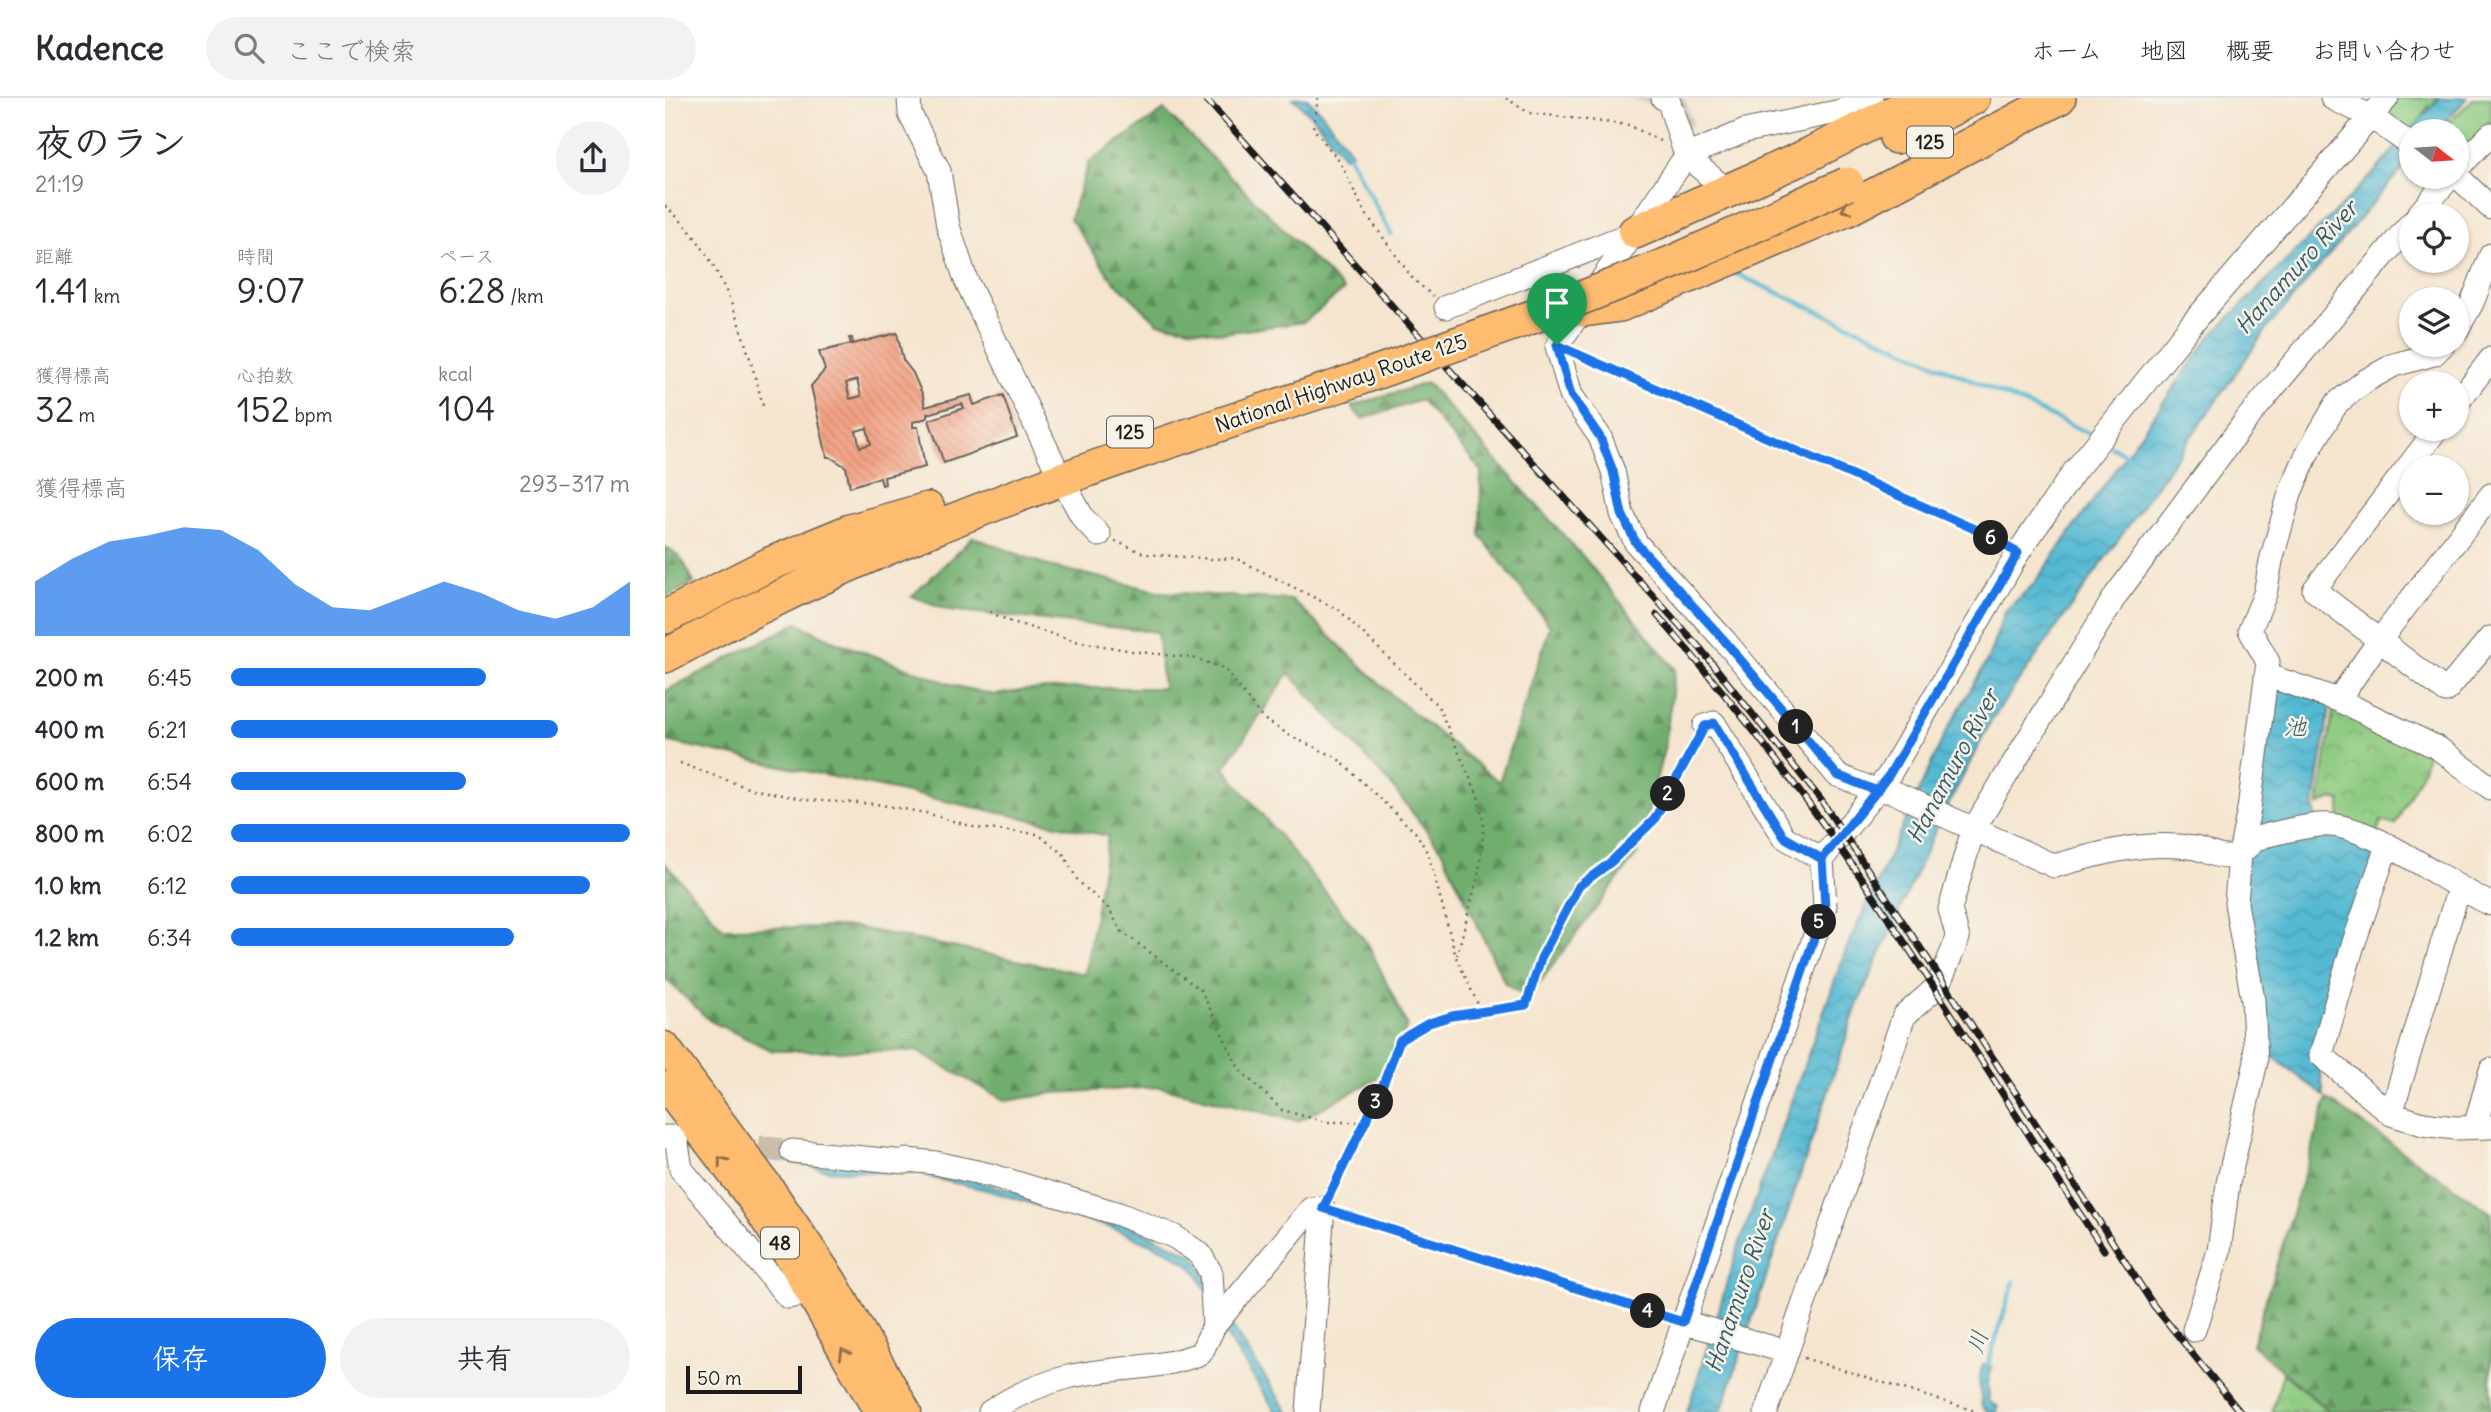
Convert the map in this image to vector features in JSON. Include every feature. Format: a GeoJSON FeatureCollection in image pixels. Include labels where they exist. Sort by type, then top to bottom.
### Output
{"type":"FeatureCollection","features":[{"type":"Feature","properties":{"kind":"highway"},"geometry":{"type":"LineString","coordinates":[[1635,232],[1802,159],[1922,98]]}},
{"type":"Feature","properties":{"kind":"highway","name":"National Highway Route 125"},"geometry":{"type":"LineString","coordinates":[[1842,175],[1973,98]]}},
{"type":"Feature","properties":{"kind":"highway","name":"National Highway Route 125"},"geometry":{"type":"LineString","coordinates":[[665,635],[734,599],[937,516],[1057,471],[1137,430],[1338,375],[1441,330],[1842,175],[2013,98]]}},
{"type":"Feature","properties":{"kind":"highway"},"geometry":{"type":"LineString","coordinates":[[1583,310],[1620,305],[1846,210],[2059,98]]}},
{"type":"Feature","properties":{"kind":"highway","name":"National Highway Route 125"},"geometry":{"type":"LineString","coordinates":[[665,656],[937,516]]}},
{"type":"Feature","properties":{"kind":"highway"},"geometry":{"type":"LineString","coordinates":[[665,617],[770,565],[851,531],[937,516]]}},
{"type":"Feature","properties":{"kind":"highway"},"geometry":{"type":"LineString","coordinates":[[665,671],[870,571],[937,516]]}},
{"type":"Feature","properties":{"kind":"main road","name":"48"},"geometry":{"type":"LineString","coordinates":[[665,1046],[769,1187],[832,1280],[907,1412]]}},
{"type":"Feature","properties":{"kind":"main road","name":"48"},"geometry":{"type":"LineString","coordinates":[[665,1086],[751,1199],[811,1293],[878,1412]]}},
{"type":"Feature","properties":{"kind":"street"},"geometry":{"type":"LineString","coordinates":[[909,98],[910,114],[939,171],[948,226],[966,280],[1057,471],[1083,518],[1099,535]]}},
{"type":"Feature","properties":{"kind":"street"},"geometry":{"type":"LineString","coordinates":[[1663,98],[1669,102],[1686,156],[1728,191]]}},
{"type":"Feature","properties":{"kind":"street"},"geometry":{"type":"LineString","coordinates":[[1871,98],[1841,111],[1745,131],[1686,156],[1557,345],[1571,395],[1600,437],[1613,471],[1622,514],[1636,543],[1724,640],[1837,775],[1884,791],[2054,866],[2101,852],[2143,846],[2195,848],[2226,857],[2240,854],[2259,838],[2318,825],[2332,825],[2358,831],[2491,904]]}},
{"type":"Feature","properties":{"kind":"street"},"geometry":{"type":"LineString","coordinates":[[2332,98],[2374,119],[2399,137]]}},
{"type":"Feature","properties":{"kind":"street"},"geometry":{"type":"LineString","coordinates":[[1653,1412],[1825,906],[1822,859],[1884,791],[1889,775],[2018,553],[2074,472],[2191,325],[2374,119],[2386,98]]}},
{"type":"Feature","properties":{"kind":"street"},"geometry":{"type":"LineString","coordinates":[[2469,157],[2491,134]]}},
{"type":"Feature","properties":{"kind":"street"},"geometry":{"type":"LineString","coordinates":[[2469,187],[2491,208]]}},
{"type":"Feature","properties":{"kind":"street"},"geometry":{"type":"LineString","coordinates":[[2428,203],[2440,189]]}},
{"type":"Feature","properties":{"kind":"street"},"geometry":{"type":"LineString","coordinates":[[1446,307],[1635,232]]}},
{"type":"Feature","properties":{"kind":"street"},"geometry":{"type":"LineString","coordinates":[[1766,1412],[1904,1016],[1938,986],[1958,938],[1950,909],[1970,828],[2116,595],[2248,419],[2399,237]]}},
{"type":"Feature","properties":{"kind":"street"},"geometry":{"type":"LineString","coordinates":[[2469,308],[2491,255]]}},
{"type":"Feature","properties":{"kind":"street"},"geometry":{"type":"LineString","coordinates":[[1513,333],[1583,310]]}},
{"type":"Feature","properties":{"kind":"street"},"geometry":{"type":"LineString","coordinates":[[2194,1330],[2219,1251],[2228,1183],[2256,1062],[2253,1000],[2236,903],[2240,854],[2249,808],[2268,662],[2249,630],[2265,594],[2271,561],[2290,494],[2307,454],[2337,403],[2356,388],[2395,365],[2423,357]]}},
{"type":"Feature","properties":{"kind":"street"},"geometry":{"type":"LineString","coordinates":[[2469,387],[2491,359]]}},
{"type":"Feature","properties":{"kind":"street"},"geometry":{"type":"LineString","coordinates":[[2428,441],[2314,590],[2446,691],[2491,638]]}},
{"type":"Feature","properties":{"kind":"street"},"geometry":{"type":"LineString","coordinates":[[2338,701],[2379,641],[2491,495]]}},
{"type":"Feature","properties":{"kind":"street"},"geometry":{"type":"LineString","coordinates":[[2266,675],[2338,701],[2438,748],[2491,788]]}},
{"type":"Feature","properties":{"kind":"street"},"geometry":{"type":"LineString","coordinates":[[1705,726],[1714,723],[1784,837],[1822,859]]}},
{"type":"Feature","properties":{"kind":"street"},"geometry":{"type":"LineString","coordinates":[[2387,846],[2321,1055],[2391,1114],[2423,1124],[2483,1127],[2491,1070]]}},
{"type":"Feature","properties":{"kind":"street"},"geometry":{"type":"LineString","coordinates":[[2391,1114],[2459,888]]}},
{"type":"Feature","properties":{"kind":"street"},"geometry":{"type":"LineString","coordinates":[[665,1137],[676,1138],[681,1169],[788,1297],[811,1293]]}},
{"type":"Feature","properties":{"kind":"street"},"geometry":{"type":"LineString","coordinates":[[792,1151],[936,1163],[990,1174],[1119,1214],[1175,1237],[1200,1254],[1212,1273],[1214,1326]]}},
{"type":"Feature","properties":{"kind":"street"},"geometry":{"type":"LineString","coordinates":[[990,1412],[1010,1398],[1069,1377],[1180,1362],[1201,1353],[1214,1326],[1311,1209],[1323,1208],[1308,1412]]}},
{"type":"Feature","properties":{"kind":"street"},"geometry":{"type":"LineString","coordinates":[[1683,1322],[1787,1352]]}},
{"type":"Feature","properties":{"kind":"path"},"geometry":{"type":"LineString","coordinates":[[1317,98],[1313,128],[1340,162],[1364,211],[1413,279],[1446,307]]}},
{"type":"Feature","properties":{"kind":"path"},"geometry":{"type":"LineString","coordinates":[[1506,98],[1529,113],[1629,125],[1686,156]]}},
{"type":"Feature","properties":{"kind":"path"},"geometry":{"type":"LineString","coordinates":[[665,206],[701,244],[722,282],[744,336],[764,409]]}},
{"type":"Feature","properties":{"kind":"path"},"geometry":{"type":"LineString","coordinates":[[1557,345],[1979,531],[2018,553]]}},
{"type":"Feature","properties":{"kind":"path"},"geometry":{"type":"LineString","coordinates":[[1099,535],[1146,554],[1235,558],[1339,610],[1438,706],[1478,796],[1484,824],[1479,872],[1456,957]]}},
{"type":"Feature","properties":{"kind":"path"},"geometry":{"type":"LineString","coordinates":[[990,612],[1009,621],[1075,641],[1193,658],[1224,668],[1262,718],[1294,738],[1336,757],[1417,834],[1429,856],[1456,957],[1482,1013]]}},
{"type":"Feature","properties":{"kind":"path"},"geometry":{"type":"LineString","coordinates":[[1683,1322],[1323,1208],[1366,1122],[1400,1040],[1429,1023],[1452,1016],[1526,1005],[1541,958],[1579,886],[1611,862],[1654,820],[1705,726]]}},
{"type":"Feature","properties":{"kind":"path"},"geometry":{"type":"LineString","coordinates":[[680,764],[748,788],[806,800],[876,804],[926,813],[977,828],[1038,834],[1063,855],[1079,881],[1109,909],[1121,930],[1201,990],[1240,1069],[1282,1110],[1326,1122],[1366,1122]]}},
{"type":"Feature","properties":{"kind":"path"},"geometry":{"type":"LineString","coordinates":[[1787,1352],[1977,1412]]}},
{"type":"Feature","properties":{"kind":"shaded area"},"geometry":{"type":"Polygon","coordinates":[[[1632,98],[1685,98],[1693,125],[1670,132],[1666,115],[1657,107],[1632,98]]]}},
{"type":"Feature","properties":{"kind":"green space"},"geometry":{"type":"Polygon","coordinates":[[[2398,98],[2456,98],[2430,114],[2428,106],[2421,119],[2399,119],[2399,129],[2382,116],[2398,98]]]}},
{"type":"Feature","properties":{"kind":"green space"},"geometry":{"type":"Polygon","coordinates":[[[2474,98],[2491,98],[2491,123],[2469,147],[2469,119],[2452,119],[2474,98]]]}},
{"type":"Feature","properties":{"kind":"green space"},"geometry":{"type":"Polygon","coordinates":[[[1164,110],[1344,290],[1304,322],[1223,333],[1158,323],[1111,278],[1070,218],[1089,162],[1164,110]]]}},
{"type":"Feature","properties":{"kind":"green space"},"geometry":{"type":"Polygon","coordinates":[[[1427,383],[1585,559],[1675,669],[1665,745],[1637,854],[1528,998],[1505,983],[1442,851],[1387,780],[1289,673],[1224,768],[1368,944],[1407,1025],[1391,1071],[1298,1121],[1160,1087],[1053,1093],[1006,1101],[916,1051],[773,1051],[710,1021],[665,978],[665,863],[723,928],[854,927],[1085,974],[1108,836],[665,741],[665,691],[797,623],[834,641],[956,686],[994,695],[1071,688],[1163,688],[1157,632],[949,610],[912,596],[973,537],[1049,566],[1162,592],[1292,600],[1396,699],[1499,782],[1550,626],[1480,535],[1481,470],[1421,400],[1362,419],[1351,406],[1427,383]]]}},
{"type":"Feature","properties":{"kind":"green space"},"geometry":{"type":"Polygon","coordinates":[[[665,547],[679,557],[694,583],[665,597],[665,547]]]}},
{"type":"Feature","properties":{"kind":"green space"},"geometry":{"type":"Polygon","coordinates":[[[2334,706],[2428,748],[2423,770],[2395,825],[2381,821],[2376,835],[2339,825],[2341,801],[2332,799],[2318,805],[2334,706]]]}},
{"type":"Feature","properties":{"kind":"green space"},"geometry":{"type":"Polygon","coordinates":[[[2327,1099],[2491,1213],[2491,1412],[2330,1412],[2252,1345],[2327,1099]]]}},
{"type":"Feature","properties":{"kind":"green space"},"geometry":{"type":"Polygon","coordinates":[[[2283,1373],[2329,1412],[2272,1412],[2283,1373]]]}},
{"type":"Feature","properties":{"kind":"water"},"geometry":{"type":"Polygon","coordinates":[[[1293,98],[1307,98],[1352,153],[1344,157],[1314,118],[1293,98]]]}},
{"type":"Feature","properties":{"kind":"water"},"geometry":{"type":"Polygon","coordinates":[[[2439,98],[2467,98],[2448,119],[2421,119],[2439,98]]]}},
{"type":"Feature","properties":{"kind":"water","name":"Hanamuro River"},"geometry":{"type":"Polygon","coordinates":[[[2399,144],[2399,172],[2269,326],[1992,719],[1934,833],[1856,1008],[1721,1412],[1687,1412],[1738,1248],[1846,950],[1944,736],[1988,659],[2005,611],[2033,585],[2210,337],[2371,176],[2399,144]]]}},
{"type":"Feature","properties":{"kind":"water","name":"池"},"geometry":{"type":"Polygon","coordinates":[[[2269,679],[2330,705],[2314,805],[2316,822],[2259,834],[2253,809],[2269,679]]]}},
{"type":"Feature","properties":{"kind":"water"},"geometry":{"type":"Polygon","coordinates":[[[2318,829],[2383,847],[2318,1054],[2324,1096],[2268,1053],[2239,903],[2244,856],[2259,842],[2318,829]]]}},
{"type":"Feature","properties":{"kind":"water"},"geometry":{"type":"Polygon","coordinates":[[[665,1141],[828,1160],[910,1163],[1116,1219],[1195,1256],[1233,1328],[1288,1412],[1276,1412],[1226,1335],[1198,1274],[1166,1250],[1112,1228],[983,1189],[931,1178],[917,1170],[914,1173],[827,1170],[791,1162],[665,1147],[665,1141]]]}},
{"type":"Feature","properties":{"kind":"water","name":"川"},"geometry":{"type":"Polygon","coordinates":[[[1983,1364],[1991,1366],[1989,1401],[1998,1407],[1997,1412],[1989,1412],[1982,1406],[1979,1379],[1983,1364]]]}},
{"type":"Feature","properties":{"kind":"building"},"geometry":{"type":"Polygon","coordinates":[[[897,333],[903,360],[913,373],[925,407],[971,395],[974,405],[1003,395],[1017,437],[944,463],[929,420],[964,408],[962,404],[927,414],[927,418],[913,422],[913,427],[918,427],[925,467],[884,477],[885,484],[882,485],[880,477],[850,487],[846,467],[827,457],[811,386],[825,370],[819,352],[851,344],[849,338],[852,338],[853,344],[897,333]],[[857,380],[846,383],[850,399],[861,396],[857,380]],[[867,428],[856,431],[860,447],[871,444],[867,428]]]}},
{"type":"Feature","properties":{"kind":"waterway"},"geometry":{"type":"LineString","coordinates":[[1346,151],[1391,234]]}},
{"type":"Feature","properties":{"kind":"waterway"},"geometry":{"type":"LineString","coordinates":[[1734,273],[2088,433]]}},
{"type":"Feature","properties":{"kind":"waterway"},"geometry":{"type":"LineString","coordinates":[[2112,447],[2129,457]]}},
{"type":"Feature","properties":{"kind":"waterway","name":"川"},"geometry":{"type":"LineString","coordinates":[[1986,1370],[2014,1281]]}},
{"type":"Feature","properties":{"kind":"tunnel"},"geometry":{"type":"LineString","coordinates":[[725,1143],[792,1151]]}},
{"type":"Feature","properties":{"kind":"railway"},"geometry":{"type":"LineString","coordinates":[[1205,98],[1700,648],[1821,800],[1954,998],[2154,1306],[2240,1412]]}},
{"type":"Feature","properties":{"kind":"railway"},"geometry":{"type":"LineString","coordinates":[[1657,615],[1773,756],[1845,854],[2104,1250]]}},
{"type":"Feature","properties":{"kind":"route"},"geometry":{"type":"LineString","coordinates":[[1557,345],[1571,395],[1600,437],[1613,471],[1622,514],[1636,543],[1724,640],[1837,775],[1877,791],[1822,859],[1784,837],[1714,723],[1705,726],[1654,820],[1611,862],[1579,886],[1541,958],[1526,1005],[1452,1016],[1429,1023],[1400,1040],[1380,1092],[1323,1208],[1683,1322],[1825,906],[1822,859],[1877,791],[1889,775],[2018,553],[1979,531],[1557,345]]}}]}
